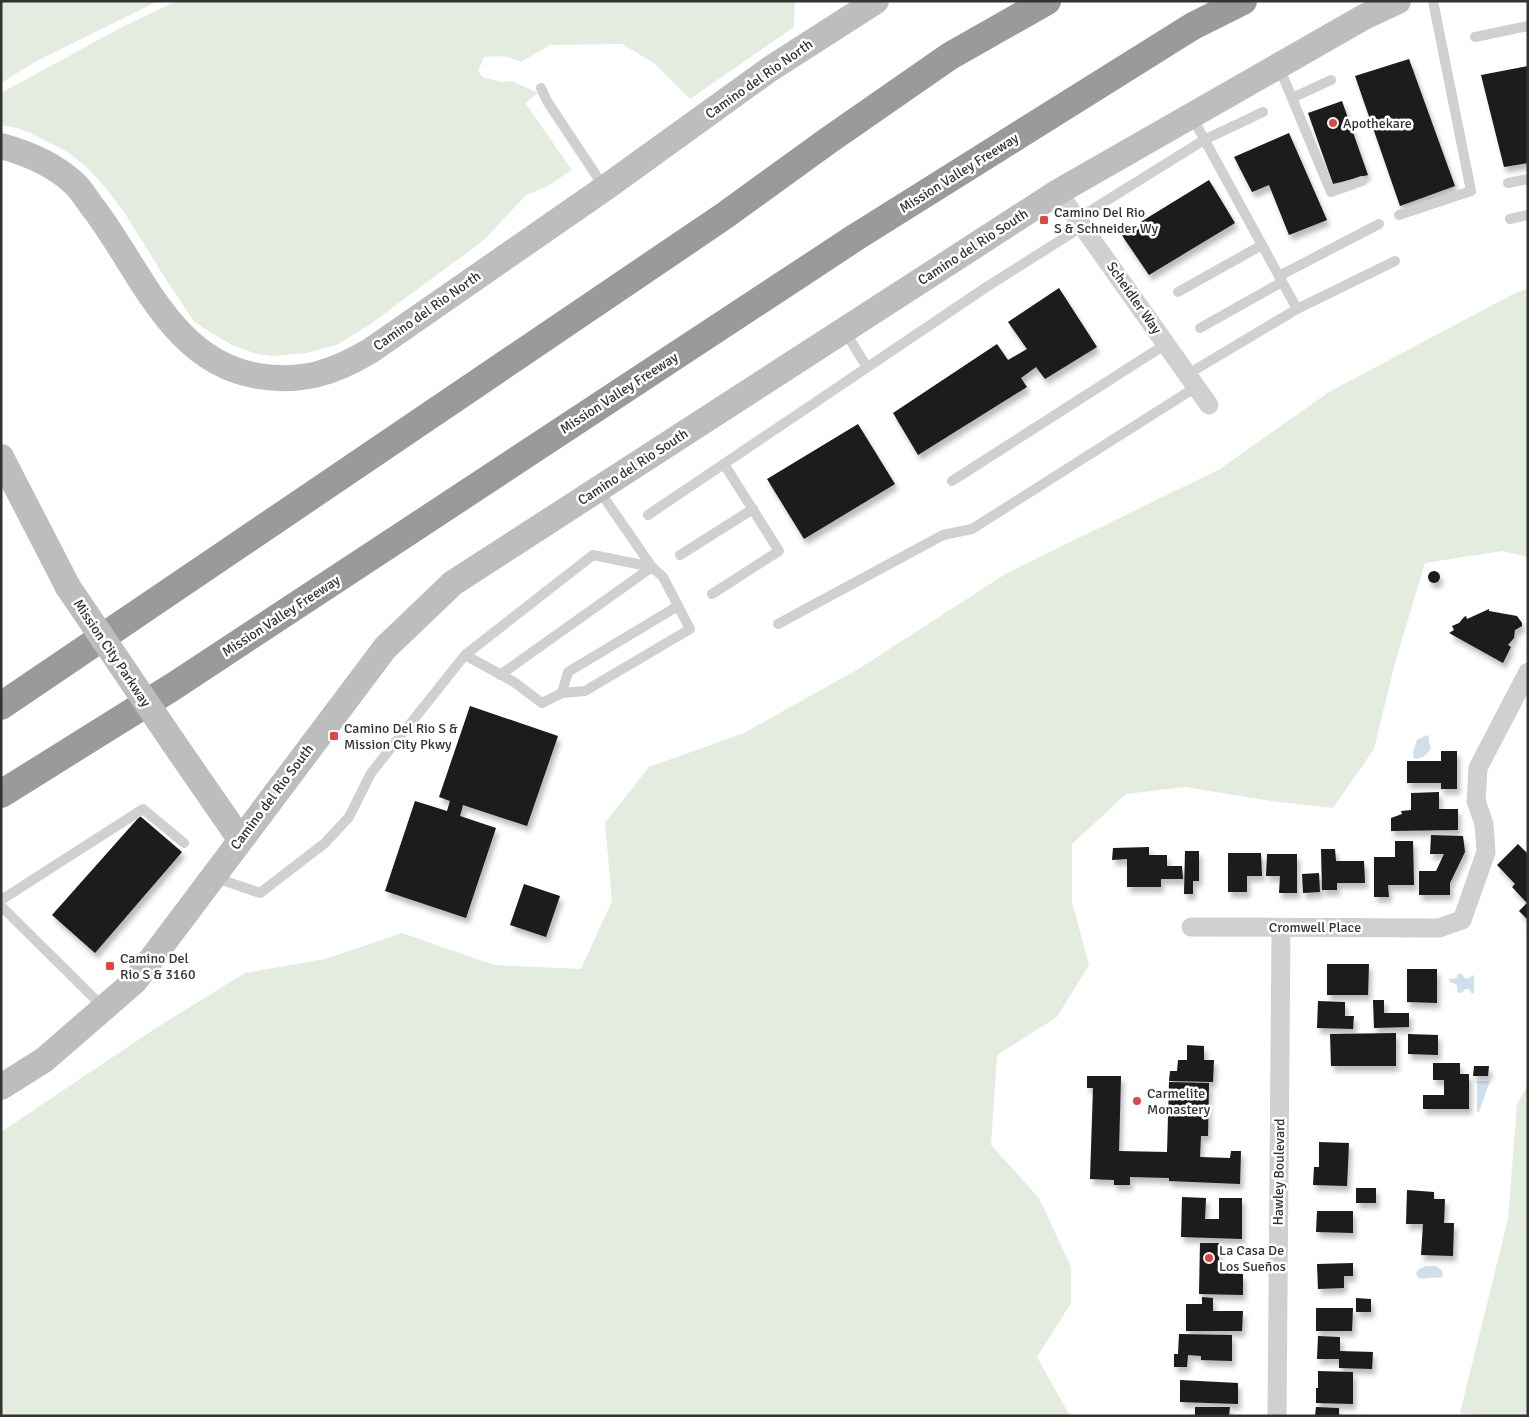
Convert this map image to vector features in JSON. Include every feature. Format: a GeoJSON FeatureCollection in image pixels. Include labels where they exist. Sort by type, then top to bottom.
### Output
{"type":"FeatureCollection","features":[{"type":"Feature","properties":{"kind":"highway"},"geometry":{"type":"LineString","coordinates":[[1,706],[724,216],[950,56],[1047,1]]}},
{"type":"Feature","properties":{"kind":"highway","name":"Mission Valley Freeway"},"geometry":{"type":"LineString","coordinates":[[1,794],[174,686],[856,237],[1192,26],[1243,1]]}},
{"type":"Feature","properties":{"kind":"street","name":"Camino del Rio North"},"geometry":{"type":"LineString","coordinates":[[1,146],[23,152],[48,164],[75,184],[102,219],[164,314],[188,342],[202,354],[232,370],[250,375],[292,379],[312,376],[347,365],[370,351],[605,188],[770,69],[876,1]]}},
{"type":"Feature","properties":{"kind":"street","name":"Camino del Rio South"},"geometry":{"type":"LineString","coordinates":[[1,1087],[44,1060],[135,981],[385,648],[453,583],[1058,192],[1364,17],[1398,1]]}},
{"type":"Feature","properties":{"kind":"street","name":"Scheidler Way"},"geometry":{"type":"LineString","coordinates":[[1058,192],[1210,405]]}},
{"type":"Feature","properties":{"kind":"street","name":"Mission City Parkway"},"geometry":{"type":"LineString","coordinates":[[1,457],[68,587],[240,839]]}},
{"type":"Feature","properties":{"kind":"street","name":"Cromwell Place"},"geometry":{"type":"LineString","coordinates":[[1191,926],[1439,928],[1462,920],[1486,852],[1484,824],[1476,801],[1478,768],[1528,672]]}},
{"type":"Feature","properties":{"kind":"street","name":"Hawley Boulevard"},"geometry":{"type":"LineString","coordinates":[[1277,1416],[1281,928]]}},
{"type":"Feature","properties":{"kind":"lane"},"geometry":{"type":"LineString","coordinates":[[1398,215],[1471,190],[1433,1]]}},
{"type":"Feature","properties":{"kind":"lane"},"geometry":{"type":"LineString","coordinates":[[1474,37],[1528,26]]}},
{"type":"Feature","properties":{"kind":"lane"},"geometry":{"type":"LineString","coordinates":[[1279,66],[1331,192],[1362,181]]}},
{"type":"Feature","properties":{"kind":"lane"},"geometry":{"type":"LineString","coordinates":[[1292,98],[1331,80]]}},
{"type":"Feature","properties":{"kind":"lane"},"geometry":{"type":"LineString","coordinates":[[541,88],[557,117],[605,188]]}},
{"type":"Feature","properties":{"kind":"lane"},"geometry":{"type":"LineString","coordinates":[[648,515],[1204,140],[1262,112]]}},
{"type":"Feature","properties":{"kind":"lane"},"geometry":{"type":"LineString","coordinates":[[1191,116],[1297,309]]}},
{"type":"Feature","properties":{"kind":"lane"},"geometry":{"type":"LineString","coordinates":[[1508,183],[1528,179]]}},
{"type":"Feature","properties":{"kind":"lane"},"geometry":{"type":"LineString","coordinates":[[1510,218],[1528,215]]}},
{"type":"Feature","properties":{"kind":"lane"},"geometry":{"type":"LineString","coordinates":[[1200,328],[1280,279],[1379,224]]}},
{"type":"Feature","properties":{"kind":"lane"},"geometry":{"type":"LineString","coordinates":[[1178,292],[1262,245]]}},
{"type":"Feature","properties":{"kind":"lane"},"geometry":{"type":"LineString","coordinates":[[778,624],[943,535],[972,529],[1297,309],[1395,261]]}},
{"type":"Feature","properties":{"kind":"lane"},"geometry":{"type":"LineString","coordinates":[[844,330],[867,367]]}},
{"type":"Feature","properties":{"kind":"lane"},"geometry":{"type":"LineString","coordinates":[[952,481],[1166,344]]}},
{"type":"Feature","properties":{"kind":"lane"},"geometry":{"type":"LineString","coordinates":[[712,594],[779,550],[724,464]]}},
{"type":"Feature","properties":{"kind":"lane"},"geometry":{"type":"LineString","coordinates":[[465,655],[514,682],[542,703],[562,693],[585,691],[690,629],[663,577],[652,567],[598,489]]}},
{"type":"Feature","properties":{"kind":"lane"},"geometry":{"type":"LineString","coordinates":[[680,555],[753,509]]}},
{"type":"Feature","properties":{"kind":"lane"},"geometry":{"type":"LineString","coordinates":[[212,876],[260,893],[325,843],[349,817],[371,774],[465,655],[593,555],[652,567]]}},
{"type":"Feature","properties":{"kind":"lane"},"geometry":{"type":"LineString","coordinates":[[500,674],[652,567]]}},
{"type":"Feature","properties":{"kind":"lane"},"geometry":{"type":"LineString","coordinates":[[562,693],[568,672],[678,606]]}},
{"type":"Feature","properties":{"kind":"lane"},"geometry":{"type":"LineString","coordinates":[[1,900],[143,809],[184,843]]}},
{"type":"Feature","properties":{"kind":"lane"},"geometry":{"type":"LineString","coordinates":[[1,906],[104,1008]]}},
{"type":"Feature","properties":{"kind":"shaded area"},"geometry":{"type":"Polygon","coordinates":[[[1,1],[158,1],[35,62],[1,83],[1,1]]]}},
{"type":"Feature","properties":{"kind":"shaded area"},"geometry":{"type":"Polygon","coordinates":[[[177,1],[795,1],[794,27],[690,99],[654,63],[622,44],[550,45],[521,62],[507,57],[484,57],[478,71],[482,77],[501,82],[512,81],[538,93],[525,103],[572,170],[546,187],[526,195],[484,240],[369,325],[339,344],[307,353],[272,356],[257,354],[232,345],[193,320],[126,215],[106,188],[87,167],[66,151],[32,134],[17,128],[1,125],[1,93],[122,27],[177,1]]]}},
{"type":"Feature","properties":{"kind":"shaded area"},"geometry":{"type":"Polygon","coordinates":[[[1528,289],[1528,557],[1502,551],[1425,563],[1395,663],[1374,749],[1333,808],[1271,801],[1185,787],[1126,794],[1072,844],[1072,902],[1089,965],[1057,1017],[997,1055],[991,1145],[1039,1198],[1071,1267],[1071,1303],[1037,1357],[1070,1416],[1,1416],[1,1132],[153,1030],[245,973],[325,959],[402,933],[494,965],[581,969],[612,901],[605,823],[649,767],[744,733],[860,668],[1007,573],[1220,469],[1329,392],[1517,292],[1528,289]]]}},
{"type":"Feature","properties":{"kind":"shaded area"},"geometry":{"type":"Polygon","coordinates":[[[1528,1085],[1528,1416],[1485,1416],[1460,1413],[1508,1219],[1517,1104],[1528,1085]]]}},
{"type":"Feature","properties":{"kind":"water"},"geometry":{"type":"Polygon","coordinates":[[[1427,735],[1431,748],[1424,756],[1414,759],[1413,752],[1417,740],[1427,735]]]}},
{"type":"Feature","properties":{"kind":"water"},"geometry":{"type":"Polygon","coordinates":[[[1460,973],[1466,979],[1474,975],[1474,993],[1472,994],[1469,989],[1465,989],[1462,993],[1457,992],[1457,985],[1450,982],[1449,979],[1457,978],[1457,975],[1460,973]]]}},
{"type":"Feature","properties":{"kind":"water"},"geometry":{"type":"Polygon","coordinates":[[[1477,1081],[1490,1081],[1479,1112],[1477,1112],[1477,1081]]]}},
{"type":"Feature","properties":{"kind":"water"},"geometry":{"type":"Polygon","coordinates":[[[1426,1266],[1435,1266],[1442,1270],[1443,1276],[1440,1278],[1418,1278],[1416,1273],[1419,1269],[1426,1266]]]}},
{"type":"Feature","properties":{"kind":"building"},"geometry":{"type":"Polygon","coordinates":[[[1409,59],[1455,186],[1400,206],[1355,76],[1409,59]]]}},
{"type":"Feature","properties":{"kind":"building"},"geometry":{"type":"Polygon","coordinates":[[[1528,66],[1528,163],[1504,167],[1481,75],[1528,66]]]}},
{"type":"Feature","properties":{"kind":"building"},"geometry":{"type":"Polygon","coordinates":[[[1342,101],[1368,175],[1333,184],[1308,113],[1342,101]]]}},
{"type":"Feature","properties":{"kind":"building"},"geometry":{"type":"Polygon","coordinates":[[[1289,133],[1327,220],[1289,235],[1269,185],[1252,192],[1234,157],[1289,133]]]}},
{"type":"Feature","properties":{"kind":"building"},"geometry":{"type":"Polygon","coordinates":[[[1209,180],[1235,223],[1149,275],[1121,234],[1209,180]]]}},
{"type":"Feature","properties":{"kind":"building"},"geometry":{"type":"Polygon","coordinates":[[[1059,288],[1097,347],[1045,379],[1036,367],[1021,378],[1027,387],[918,455],[893,413],[997,344],[1008,360],[1027,349],[1008,322],[1059,288]]]}},
{"type":"Feature","properties":{"kind":"building"},"geometry":{"type":"Polygon","coordinates":[[[858,424],[895,484],[804,539],[767,479],[858,424]]]}},
{"type":"Feature","properties":{"kind":"building"},"geometry":{"type":"Polygon","coordinates":[[[1432,571],[1436,571],[1440,577],[1436,583],[1432,583],[1428,579],[1428,575],[1432,571]]]}},
{"type":"Feature","properties":{"kind":"building"},"geometry":{"type":"Polygon","coordinates":[[[1489,609],[1489,611],[1517,616],[1522,623],[1522,626],[1515,630],[1514,638],[1508,645],[1511,647],[1503,663],[1449,633],[1454,630],[1452,626],[1459,623],[1464,617],[1466,616],[1467,619],[1489,609]]]}},
{"type":"Feature","properties":{"kind":"building"},"geometry":{"type":"Polygon","coordinates":[[[470,706],[558,736],[527,826],[463,805],[460,816],[496,828],[466,918],[385,891],[415,801],[447,811],[450,801],[439,797],[470,706]]]}},
{"type":"Feature","properties":{"kind":"building"},"geometry":{"type":"Polygon","coordinates":[[[1441,751],[1457,751],[1457,789],[1441,789],[1441,783],[1407,783],[1407,761],[1441,761],[1441,751]]]}},
{"type":"Feature","properties":{"kind":"building"},"geometry":{"type":"Polygon","coordinates":[[[1439,792],[1439,809],[1458,809],[1458,830],[1391,831],[1391,818],[1402,814],[1401,811],[1411,810],[1411,793],[1439,792]]]}},
{"type":"Feature","properties":{"kind":"building"},"geometry":{"type":"Polygon","coordinates":[[[140,816],[182,852],[95,953],[52,915],[140,816]]]}},
{"type":"Feature","properties":{"kind":"building"},"geometry":{"type":"Polygon","coordinates":[[[1431,835],[1463,836],[1465,852],[1450,883],[1450,895],[1419,895],[1419,871],[1436,871],[1444,854],[1430,854],[1431,835]]]}},
{"type":"Feature","properties":{"kind":"building"},"geometry":{"type":"Polygon","coordinates":[[[1395,841],[1413,841],[1414,885],[1388,885],[1389,897],[1374,897],[1374,857],[1395,857],[1395,841]]]}},
{"type":"Feature","properties":{"kind":"building"},"geometry":{"type":"Polygon","coordinates":[[[1518,844],[1528,854],[1528,920],[1519,911],[1527,903],[1512,887],[1515,884],[1497,865],[1518,844]]]}},
{"type":"Feature","properties":{"kind":"building"},"geometry":{"type":"Polygon","coordinates":[[[1149,847],[1149,855],[1167,855],[1167,866],[1182,866],[1183,879],[1161,879],[1161,887],[1127,887],[1127,859],[1112,860],[1113,848],[1149,847]]]}},
{"type":"Feature","properties":{"kind":"building"},"geometry":{"type":"Polygon","coordinates":[[[1321,849],[1335,849],[1336,861],[1364,861],[1365,883],[1337,883],[1337,890],[1322,890],[1321,849]]]}},
{"type":"Feature","properties":{"kind":"building"},"geometry":{"type":"Polygon","coordinates":[[[1185,851],[1199,851],[1199,881],[1193,881],[1193,894],[1184,894],[1185,851]]]}},
{"type":"Feature","properties":{"kind":"building"},"geometry":{"type":"Polygon","coordinates":[[[1228,853],[1261,853],[1262,876],[1247,876],[1247,892],[1228,892],[1228,853]]]}},
{"type":"Feature","properties":{"kind":"building"},"geometry":{"type":"Polygon","coordinates":[[[1267,854],[1297,854],[1297,893],[1279,893],[1280,876],[1266,876],[1267,854]]]}},
{"type":"Feature","properties":{"kind":"building"},"geometry":{"type":"Polygon","coordinates":[[[1319,873],[1320,892],[1303,893],[1302,874],[1319,873]]]}},
{"type":"Feature","properties":{"kind":"building"},"geometry":{"type":"Polygon","coordinates":[[[524,884],[560,896],[546,937],[510,925],[524,884]]]}},
{"type":"Feature","properties":{"kind":"building"},"geometry":{"type":"Polygon","coordinates":[[[1327,964],[1369,964],[1368,995],[1327,995],[1327,964]]]}},
{"type":"Feature","properties":{"kind":"building"},"geometry":{"type":"Polygon","coordinates":[[[1407,969],[1437,969],[1437,1003],[1407,1002],[1407,969]]]}},
{"type":"Feature","properties":{"kind":"building"},"geometry":{"type":"Polygon","coordinates":[[[1373,1000],[1384,1000],[1384,1013],[1409,1013],[1409,1027],[1374,1028],[1373,1000]]]}},
{"type":"Feature","properties":{"kind":"building"},"geometry":{"type":"Polygon","coordinates":[[[1318,1001],[1345,1002],[1345,1016],[1354,1016],[1353,1029],[1317,1028],[1318,1001]]]}},
{"type":"Feature","properties":{"kind":"building"},"geometry":{"type":"Polygon","coordinates":[[[1396,1033],[1396,1066],[1331,1066],[1330,1034],[1396,1033]]]}},
{"type":"Feature","properties":{"kind":"building"},"geometry":{"type":"Polygon","coordinates":[[[1408,1034],[1438,1035],[1438,1055],[1408,1054],[1408,1034]]]}},
{"type":"Feature","properties":{"kind":"building"},"geometry":{"type":"Polygon","coordinates":[[[1187,1045],[1204,1046],[1204,1060],[1214,1060],[1213,1082],[1169,1081],[1170,1071],[1177,1071],[1178,1060],[1187,1060],[1187,1045]]]}},
{"type":"Feature","properties":{"kind":"building"},"geometry":{"type":"Polygon","coordinates":[[[1433,1063],[1460,1063],[1460,1074],[1469,1074],[1469,1109],[1423,1109],[1423,1095],[1444,1095],[1444,1080],[1433,1080],[1433,1063]]]}},
{"type":"Feature","properties":{"kind":"building"},"geometry":{"type":"Polygon","coordinates":[[[1474,1066],[1489,1066],[1488,1076],[1473,1076],[1474,1066]]]}},
{"type":"Feature","properties":{"kind":"building"},"geometry":{"type":"Polygon","coordinates":[[[1087,1076],[1121,1076],[1119,1151],[1167,1152],[1169,1082],[1209,1083],[1208,1136],[1201,1136],[1200,1157],[1230,1158],[1231,1151],[1241,1151],[1240,1184],[1169,1181],[1169,1178],[1130,1177],[1130,1185],[1114,1185],[1114,1180],[1090,1179],[1093,1088],[1087,1088],[1087,1076]]]}},
{"type":"Feature","properties":{"kind":"building"},"geometry":{"type":"Polygon","coordinates":[[[1319,1142],[1349,1143],[1347,1186],[1313,1185],[1314,1167],[1319,1167],[1319,1142]]]}},
{"type":"Feature","properties":{"kind":"building"},"geometry":{"type":"Polygon","coordinates":[[[1356,1188],[1376,1188],[1376,1203],[1356,1203],[1356,1188]]]}},
{"type":"Feature","properties":{"kind":"building"},"geometry":{"type":"Polygon","coordinates":[[[1407,1190],[1434,1192],[1434,1199],[1445,1199],[1444,1223],[1454,1223],[1453,1256],[1421,1255],[1423,1224],[1406,1224],[1407,1190]]]}},
{"type":"Feature","properties":{"kind":"building"},"geometry":{"type":"Polygon","coordinates":[[[1182,1197],[1206,1198],[1205,1219],[1219,1219],[1219,1198],[1242,1198],[1242,1239],[1181,1237],[1182,1197]]]}},
{"type":"Feature","properties":{"kind":"building"},"geometry":{"type":"Polygon","coordinates":[[[1317,1211],[1353,1211],[1353,1233],[1316,1232],[1317,1211]]]}},
{"type":"Feature","properties":{"kind":"building","name":"La Casa De Los Sueños"},"geometry":{"type":"Polygon","coordinates":[[[1200,1243],[1219,1243],[1219,1273],[1243,1274],[1243,1295],[1199,1294],[1200,1243]]]}},
{"type":"Feature","properties":{"kind":"building"},"geometry":{"type":"Polygon","coordinates":[[[1353,1263],[1353,1276],[1344,1276],[1344,1288],[1318,1289],[1317,1264],[1353,1263]]]}},
{"type":"Feature","properties":{"kind":"building"},"geometry":{"type":"Polygon","coordinates":[[[1202,1297],[1213,1298],[1213,1311],[1243,1311],[1242,1331],[1186,1331],[1186,1304],[1202,1304],[1202,1297]]]}},
{"type":"Feature","properties":{"kind":"building"},"geometry":{"type":"Polygon","coordinates":[[[1356,1298],[1371,1299],[1371,1312],[1356,1312],[1356,1298]]]}},
{"type":"Feature","properties":{"kind":"building"},"geometry":{"type":"Polygon","coordinates":[[[1316,1308],[1353,1308],[1352,1331],[1316,1331],[1316,1308]]]}},
{"type":"Feature","properties":{"kind":"building"},"geometry":{"type":"Polygon","coordinates":[[[1179,1334],[1232,1335],[1232,1361],[1201,1360],[1201,1356],[1188,1355],[1187,1367],[1174,1367],[1174,1354],[1178,1354],[1179,1334]]]}},
{"type":"Feature","properties":{"kind":"building"},"geometry":{"type":"Polygon","coordinates":[[[1318,1336],[1340,1337],[1340,1351],[1373,1352],[1372,1369],[1339,1368],[1339,1359],[1317,1359],[1318,1336]]]}},
{"type":"Feature","properties":{"kind":"building"},"geometry":{"type":"Polygon","coordinates":[[[1318,1371],[1353,1372],[1353,1404],[1316,1403],[1318,1371]]]}},
{"type":"Feature","properties":{"kind":"building"},"geometry":{"type":"Polygon","coordinates":[[[1180,1380],[1238,1383],[1238,1404],[1180,1402],[1180,1380]]]}},
{"type":"Feature","properties":{"kind":"building"},"geometry":{"type":"Polygon","coordinates":[[[1195,1407],[1230,1407],[1229,1416],[1195,1416],[1195,1407]]]}},
{"type":"Feature","properties":{"kind":"building"},"geometry":{"type":"Polygon","coordinates":[[[1316,1407],[1339,1408],[1339,1416],[1315,1416],[1316,1407]]]}},
{"type":"Feature","properties":{"kind":"place","name":"Apothekare"},"geometry":{"type":"Point","coordinates":[1333,123]}},
{"type":"Feature","properties":{"kind":"place","name":"Camino Del Rio S & Schneider Wy"},"geometry":{"type":"Point","coordinates":[1044,220]}},
{"type":"Feature","properties":{"kind":"place","name":"Camino Del Rio S & Mission City Pkwy"},"geometry":{"type":"Point","coordinates":[334,736]}},
{"type":"Feature","properties":{"kind":"place","name":"Camino Del Rio S & 3160"},"geometry":{"type":"Point","coordinates":[110,966]}},
{"type":"Feature","properties":{"kind":"place","name":"Carmelite Monastery"},"geometry":{"type":"Point","coordinates":[1137,1101]}},
{"type":"Feature","properties":{"kind":"place","name":"La Casa De Los Sueños"},"geometry":{"type":"Point","coordinates":[1209,1258]}}]}
